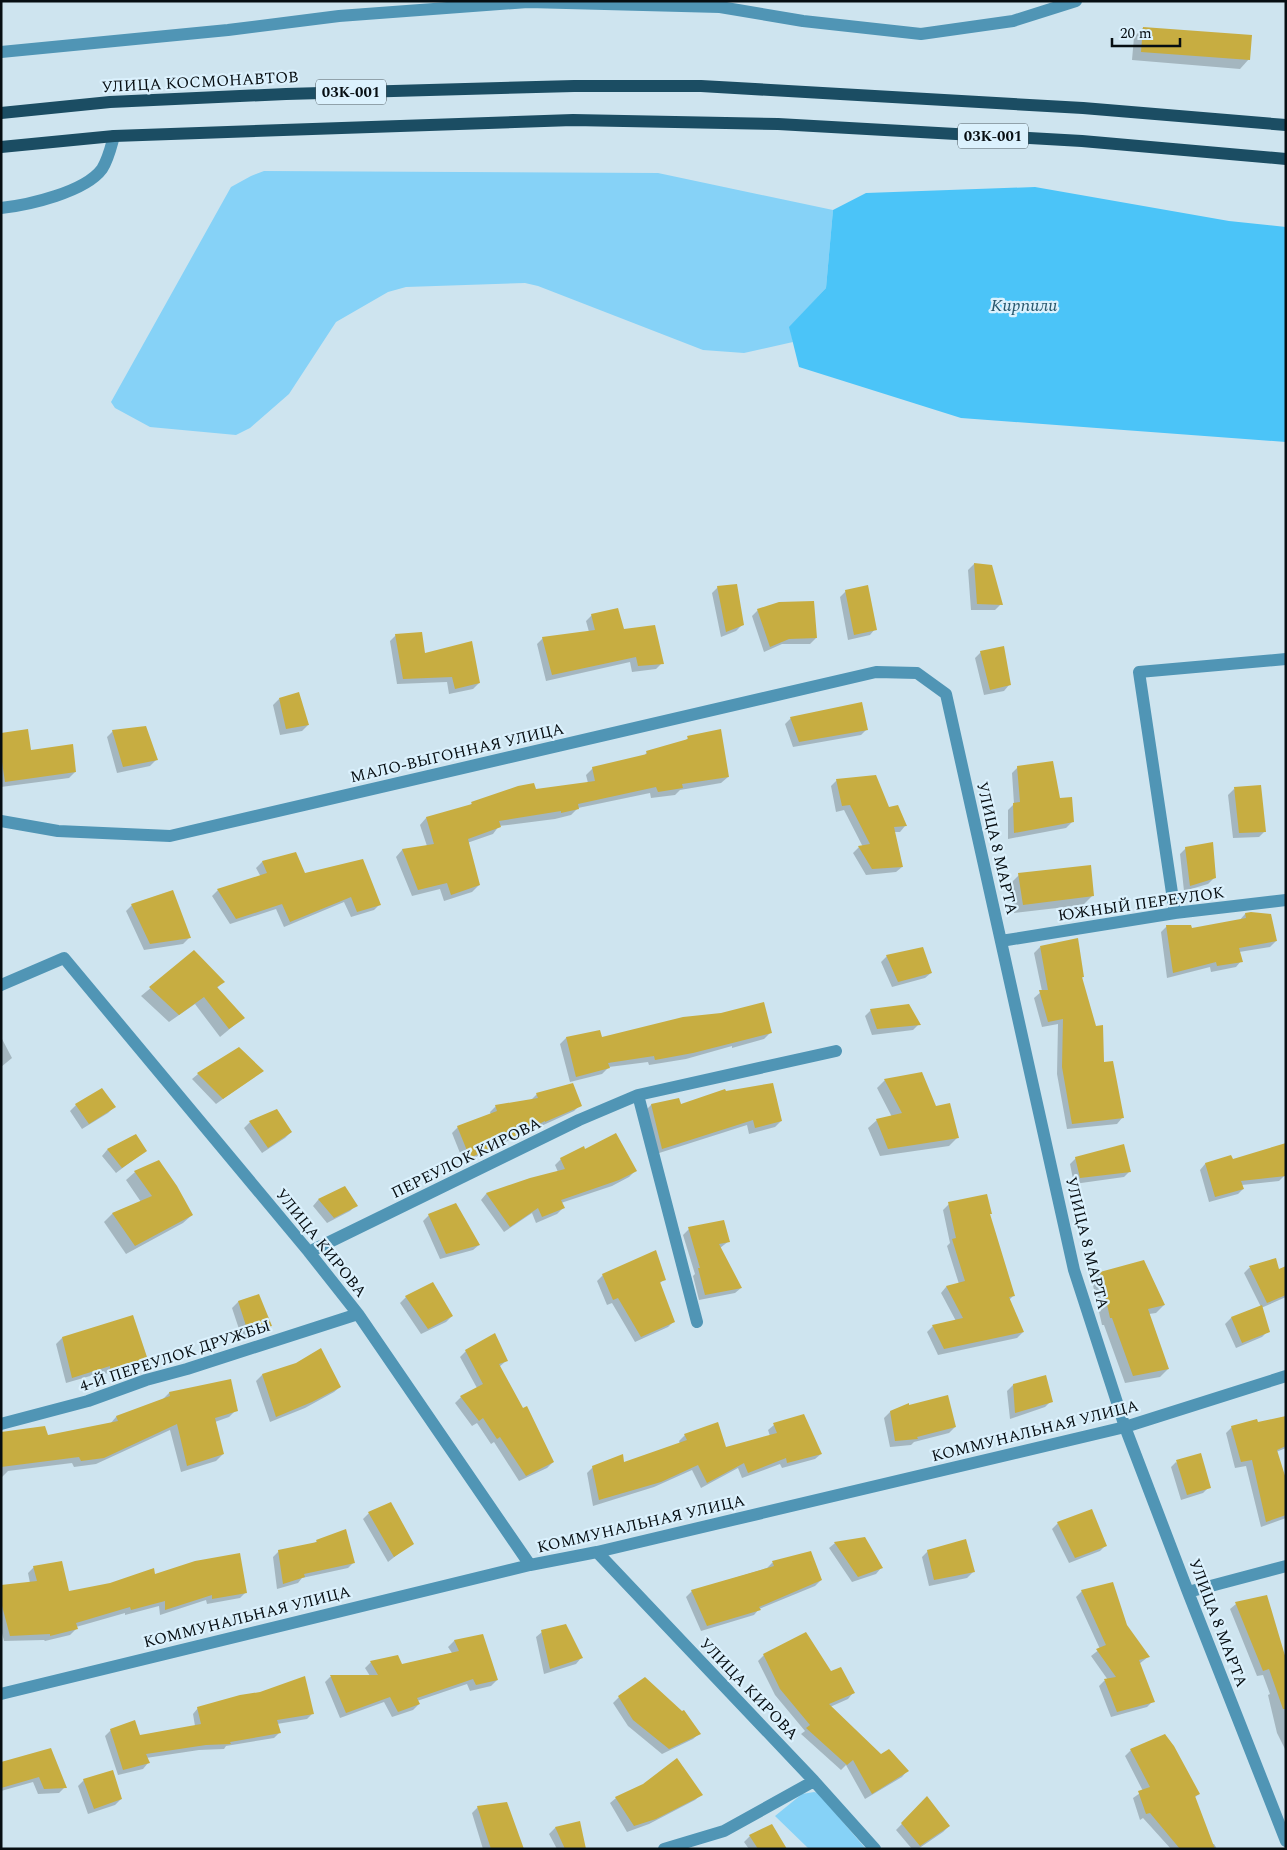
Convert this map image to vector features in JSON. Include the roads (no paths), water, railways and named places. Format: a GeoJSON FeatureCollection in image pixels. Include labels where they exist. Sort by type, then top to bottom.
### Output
{"type":"FeatureCollection","features":[{"type":"Feature","properties":{"kind":"main road","name":"УЛИЦА КОСМОНАВТОВ"},"geometry":{"type":"LineString","coordinates":[[1,113],[110,102],[286,94],[565,86],[701,86],[1083,108],[1286,125]]}},
{"type":"Feature","properties":{"kind":"main road","name":"03К-001"},"geometry":{"type":"LineString","coordinates":[[1,147],[114,136],[572,120],[778,124],[1082,142],[1286,159]]}},
{"type":"Feature","properties":{"kind":"street"},"geometry":{"type":"LineString","coordinates":[[1,52],[228,30],[339,16],[513,2],[720,7],[803,21],[921,34],[1014,21],[1076,1]]}},
{"type":"Feature","properties":{"kind":"street"},"geometry":{"type":"LineString","coordinates":[[1,208],[19,206],[76,189],[92,180],[102,168],[114,136]]}},
{"type":"Feature","properties":{"kind":"street"},"geometry":{"type":"LineString","coordinates":[[1175,913],[1139,672],[1286,659]]}},
{"type":"Feature","properties":{"kind":"street","name":"МАЛО-ВЫГОННАЯ УЛИЦА"},"geometry":{"type":"LineString","coordinates":[[1,821],[58,831],[170,836],[876,672],[917,673]]}},
{"type":"Feature","properties":{"kind":"street","name":"УЛИЦА 8 МАРТА"},"geometry":{"type":"LineString","coordinates":[[917,673],[946,694],[1074,1270],[1125,1427],[1286,1841]]}},
{"type":"Feature","properties":{"kind":"street","name":"ЮЖНЫЙ ПЕРЕУЛОК"},"geometry":{"type":"LineString","coordinates":[[1001,941],[1175,913],[1286,900]]}},
{"type":"Feature","properties":{"kind":"street","name":"УЛИЦА КИРОВА"},"geometry":{"type":"LineString","coordinates":[[1,985],[64,958],[309,1252],[358,1314],[530,1566]]}},
{"type":"Feature","properties":{"kind":"street","name":"ПЕРЕУЛОК КИРОВА"},"geometry":{"type":"LineString","coordinates":[[309,1252],[580,1120],[638,1095],[836,1051]]}},
{"type":"Feature","properties":{"kind":"street"},"geometry":{"type":"LineString","coordinates":[[638,1095],[697,1322]]}},
{"type":"Feature","properties":{"kind":"street","name":"4-Й ПЕРЕУЛОК ДРУЖБЫ"},"geometry":{"type":"LineString","coordinates":[[1,1424],[88,1401],[146,1380],[187,1370],[358,1314]]}},
{"type":"Feature","properties":{"kind":"street","name":"КОММУНАЛЬНАЯ УЛИЦА"},"geometry":{"type":"LineString","coordinates":[[1,1694],[530,1566],[597,1552],[1125,1427],[1286,1376]]}},
{"type":"Feature","properties":{"kind":"street","name":"УЛИЦА КИРОВА"},"geometry":{"type":"LineString","coordinates":[[597,1552],[814,1781],[875,1849]]}},
{"type":"Feature","properties":{"kind":"street"},"geometry":{"type":"LineString","coordinates":[[1188,1592],[1286,1566]]}},
{"type":"Feature","properties":{"kind":"street"},"geometry":{"type":"LineString","coordinates":[[664,1849],[724,1831],[814,1781]]}},
{"type":"Feature","properties":{"kind":"water","name":"Кирпили"},"geometry":{"type":"Polygon","coordinates":[[[1035,187],[1229,221],[1286,227],[1286,442],[961,418],[799,367],[789,327],[826,288],[833,210],[866,193],[1035,187]]]}}]}
